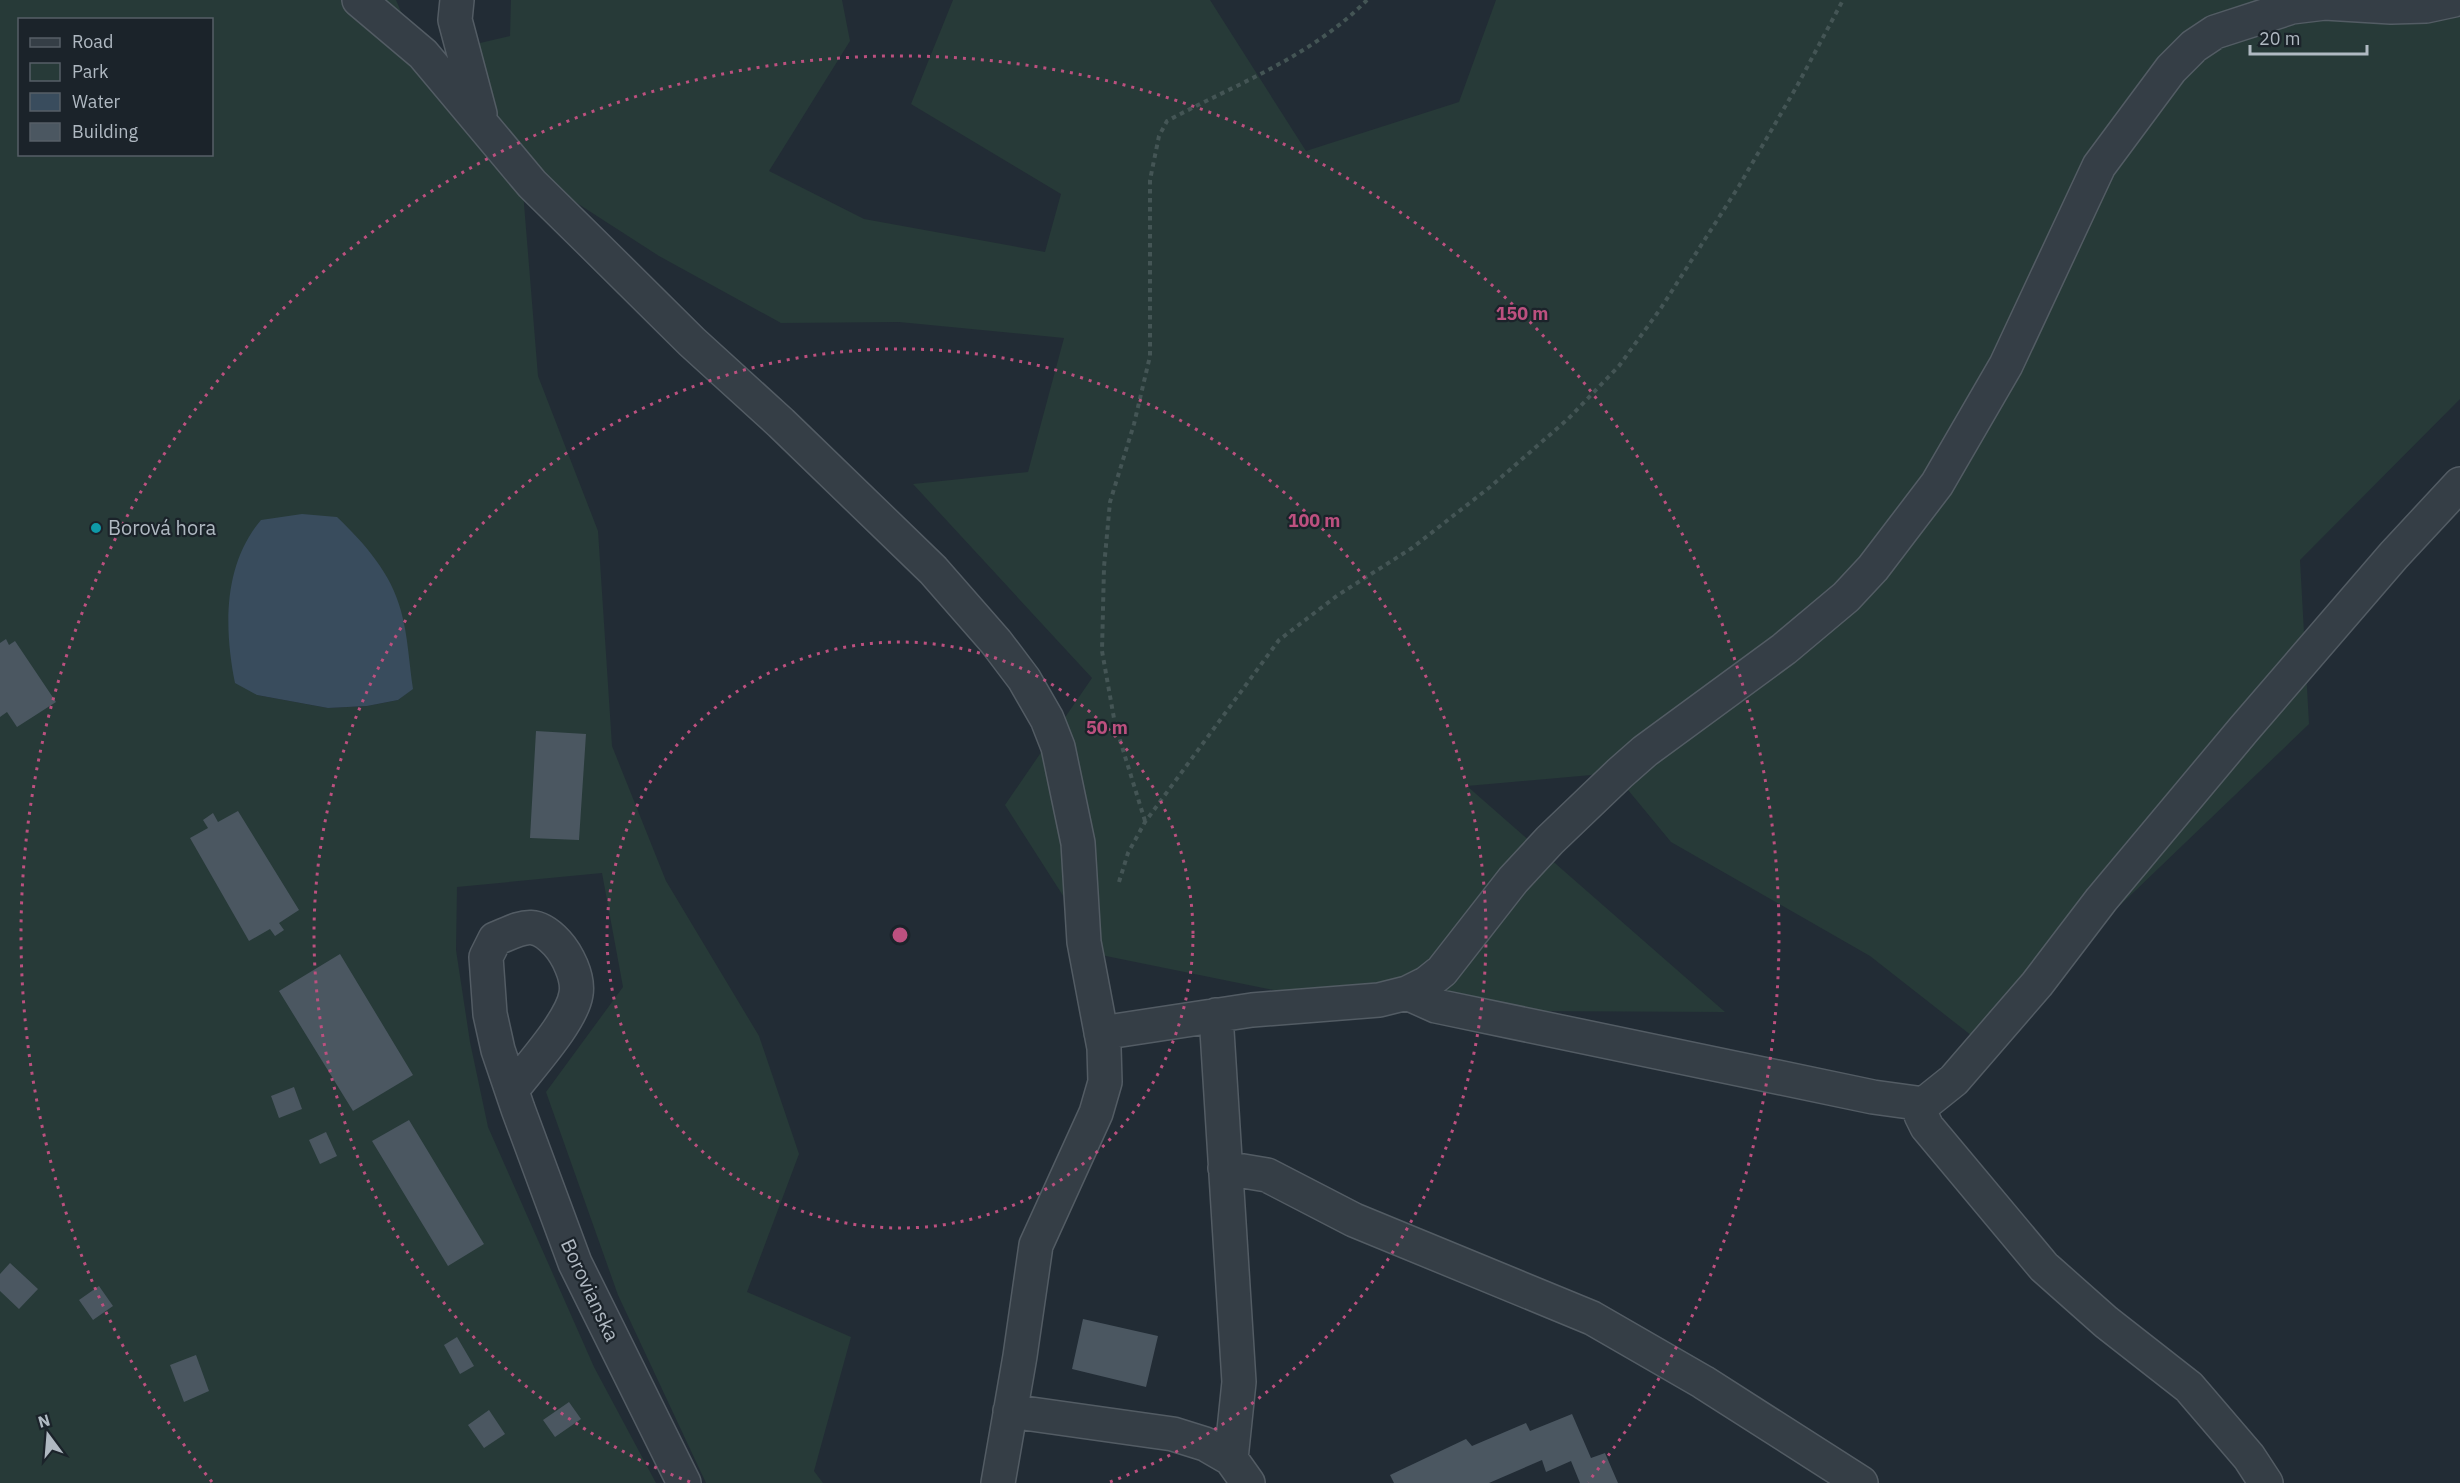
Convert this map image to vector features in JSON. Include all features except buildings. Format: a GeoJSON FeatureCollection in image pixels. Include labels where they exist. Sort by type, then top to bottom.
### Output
{"type":"FeatureCollection","features":[{"type":"Feature","properties":{"kind":"street"},"geometry":{"type":"LineString","coordinates":[[359,0],[423,54],[532,184],[692,342],[789,430],[933,570],[996,642],[1024,679],[1047,719],[1058,747],[1078,843],[1084,942],[1101,1033],[1105,1082],[1096,1113],[1036,1245],[998,1483]]}},
{"type":"Feature","properties":{"kind":"street"},"geometry":{"type":"LineString","coordinates":[[457,0],[455,20],[483,125]]}},
{"type":"Feature","properties":{"kind":"street"},"geometry":{"type":"LineString","coordinates":[[1101,1033],[1307,1004],[1379,1000],[1407,993],[1427,983],[1442,971],[1513,880],[1550,840],[1645,750],[1784,649],[1846,597],[1873,568],[1937,484],[2006,365],[2099,166],[2171,69],[2194,46],[2215,32],[2292,8],[2325,3],[2391,7],[2426,6],[2454,0]]}},
{"type":"Feature","properties":{"kind":"street"},"geometry":{"type":"LineString","coordinates":[[2266,1483],[2249,1457],[2189,1387],[2106,1322],[2044,1267],[1927,1127],[1921,1115],[1924,1104],[1954,1080],[2030,993],[2101,900],[2244,729],[2394,555],[2460,484]]}},
{"type":"Feature","properties":{"kind":"street"},"geometry":{"type":"LineString","coordinates":[[1407,993],[1436,1006],[1873,1097],[1924,1104]]}},
{"type":"Feature","properties":{"kind":"street"},"geometry":{"type":"LineString","coordinates":[[1216,1015],[1239,1382],[1239,1471]]}},
{"type":"Feature","properties":{"kind":"street","name":"Borovianska"},"geometry":{"type":"LineString","coordinates":[[512,1090],[575,1263],[684,1483]]}},
{"type":"Feature","properties":{"kind":"street"},"geometry":{"type":"LineString","coordinates":[[1225,1168],[1267,1175],[1354,1220],[1592,1318],[1703,1382],[1861,1483]]}},
{"type":"Feature","properties":{"kind":"street"},"geometry":{"type":"LineString","coordinates":[[1010,1411],[1173,1434],[1205,1444],[1239,1471]]}},
{"type":"Feature","properties":{"kind":"path"},"geometry":{"type":"LineString","coordinates":[[1145,822],[1115,724],[1102,651],[1104,567],[1110,502],[1134,424],[1150,356],[1150,180],[1159,136],[1167,121],[1312,46],[1350,17],[1367,0]]}},
{"type":"Feature","properties":{"kind":"path"},"geometry":{"type":"LineString","coordinates":[[1118,886],[1128,853],[1145,822],[1279,640],[1338,595],[1412,548],[1490,487],[1568,419],[1619,366],[1661,308],[1739,186],[1797,86],[1843,0]]}},
{"type":"Feature","properties":{"kind":"green space"},"geometry":{"type":"Polygon","coordinates":[[[0,0],[396,0],[420,57],[510,36],[511,0],[842,0],[850,41],[769,171],[864,219],[1045,252],[1061,194],[911,104],[953,0],[1210,0],[1306,151],[1459,102],[1496,0],[2460,0],[2460,399],[2300,560],[2309,724],[2111,914],[1995,1054],[1870,956],[1671,842],[1614,773],[1467,786],[1725,1012],[1521,1011],[1318,999],[1101,955],[1005,805],[1092,678],[913,484],[1028,472],[1064,338],[899,322],[781,323],[659,256],[521,167],[538,376],[598,531],[612,746],[666,881],[759,1036],[799,1154],[747,1292],[851,1337],[814,1471],[823,1483],[706,1483],[618,1295],[546,1092],[623,987],[602,873],[457,887],[456,950],[470,1042],[488,1127],[594,1367],[656,1483],[0,1483],[0,0]],[[413,688],[257,695],[328,708],[367,706],[398,700],[413,688]]]}},
{"type":"Feature","properties":{"kind":"water"},"geometry":{"type":"Polygon","coordinates":[[[302,514],[337,517],[376,560],[391,584],[403,620],[413,689],[398,700],[367,706],[328,708],[257,695],[235,683],[228,619],[233,577],[239,557],[261,520],[302,514]]]}},
{"type":"Feature","properties":{"kind":"place","name":"Borová hora"},"geometry":{"type":"Point","coordinates":[96,528]}}]}
